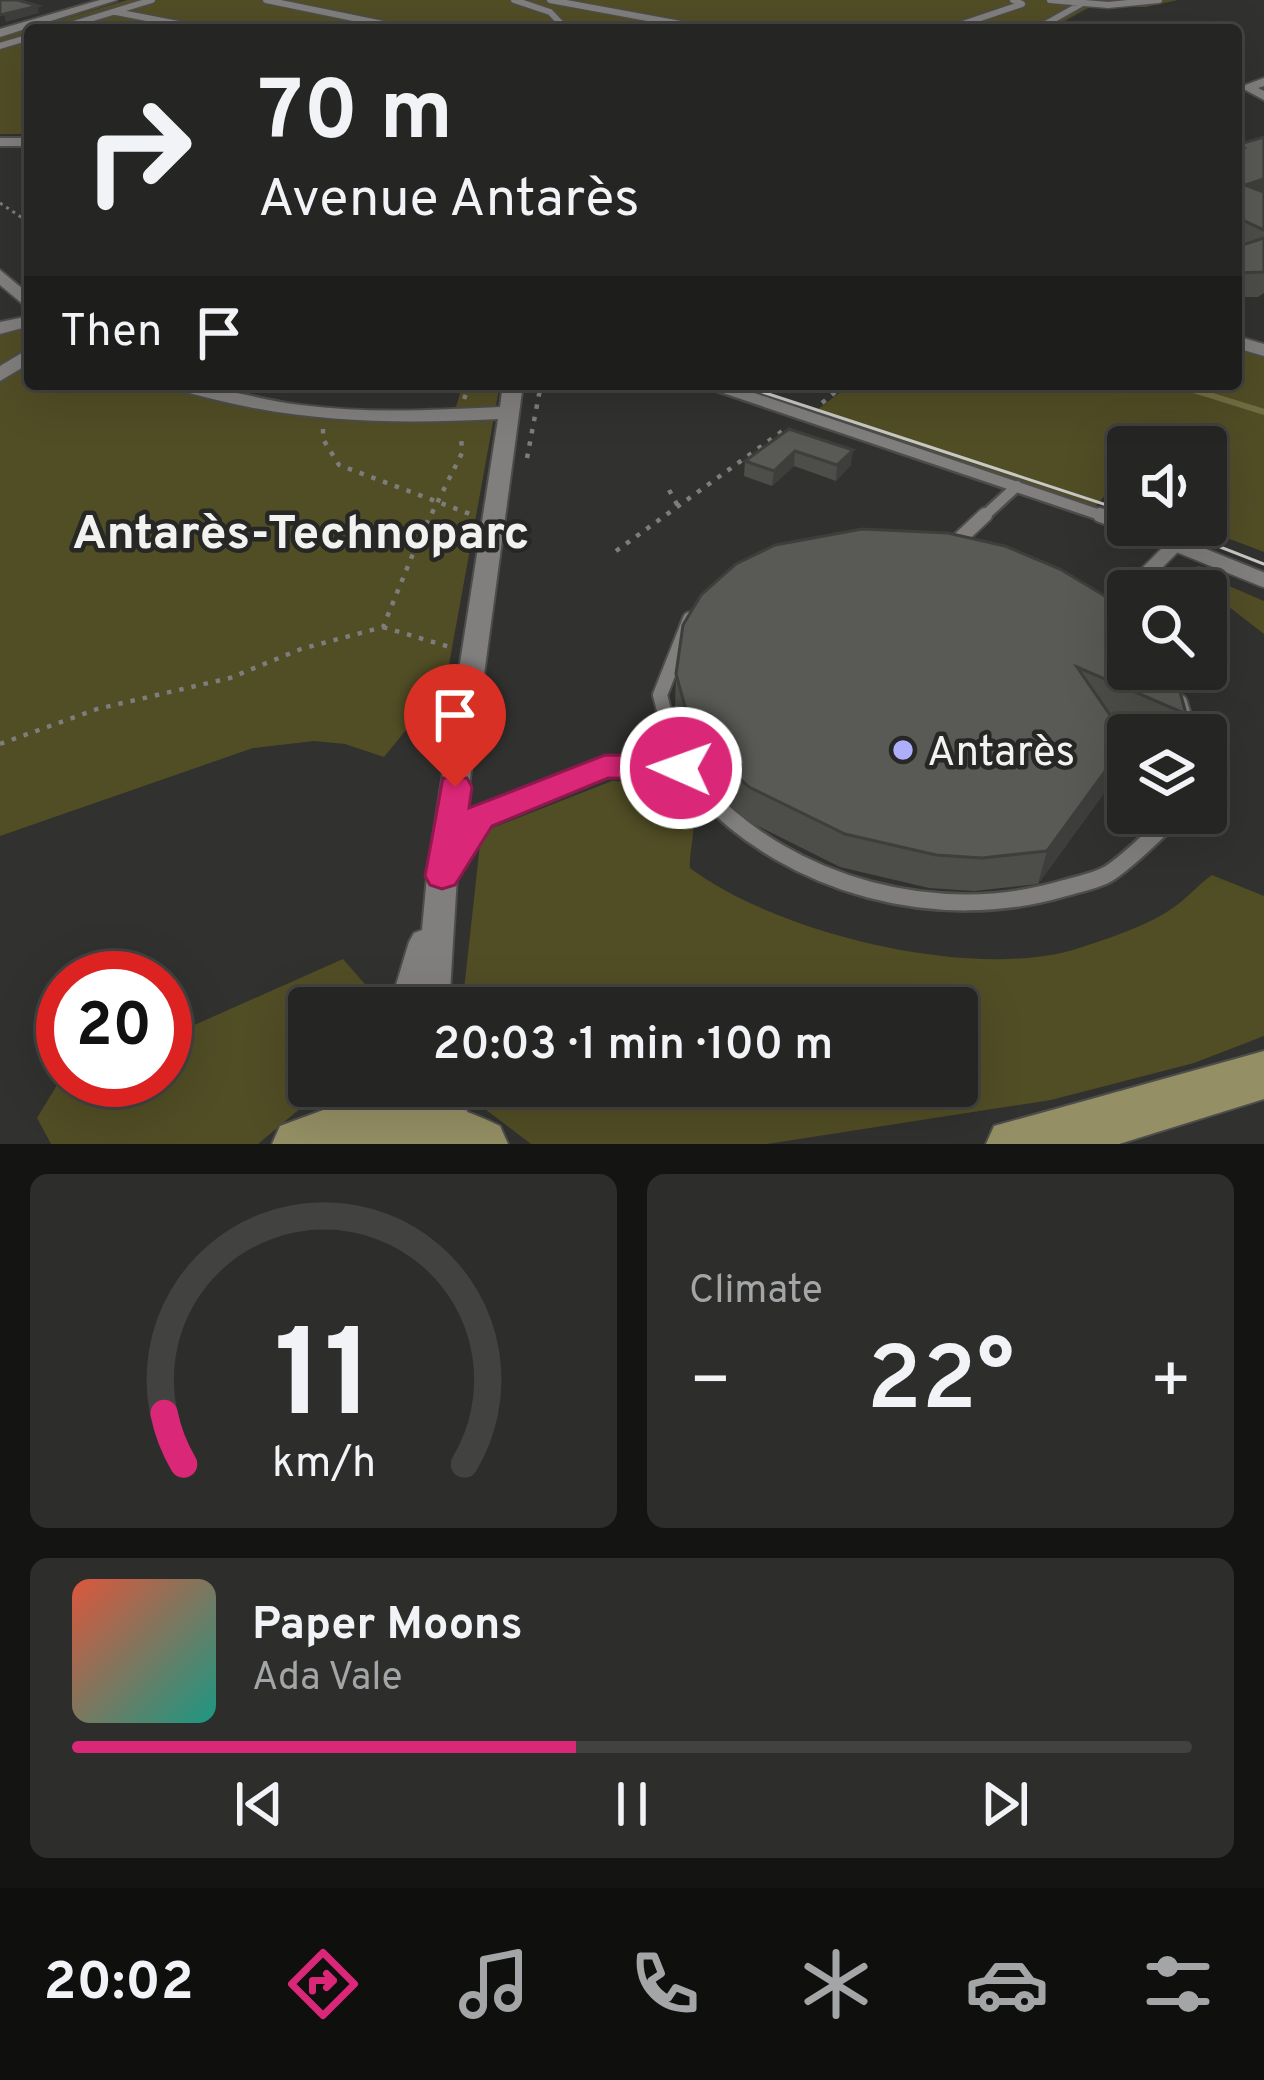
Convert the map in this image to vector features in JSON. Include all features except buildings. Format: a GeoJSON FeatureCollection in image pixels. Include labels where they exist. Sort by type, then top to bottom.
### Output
{"type":"FeatureCollection","features":[{"type":"Feature","properties":{"kind":"main road"},"geometry":{"type":"LineString","coordinates":[[1014,1144],[1123,1118],[1264,1075]]}},
{"type":"Feature","properties":{"kind":"main road"},"geometry":{"type":"LineString","coordinates":[[317,1137],[402,1120],[459,1121]]}},
{"type":"Feature","properties":{"kind":"street"},"geometry":{"type":"LineString","coordinates":[[29,24],[113,6]]}},
{"type":"Feature","properties":{"kind":"street"},"geometry":{"type":"LineString","coordinates":[[1259,82],[1246,87],[1259,99]]}},
{"type":"Feature","properties":{"kind":"street"},"geometry":{"type":"LineString","coordinates":[[0,160],[15,142]]}},
{"type":"Feature","properties":{"kind":"street"},"geometry":{"type":"LineString","coordinates":[[0,275],[24,299]]}},
{"type":"Feature","properties":{"kind":"street"},"geometry":{"type":"LineString","coordinates":[[198,390],[237,403],[323,412],[424,418],[509,412]]}},
{"type":"Feature","properties":{"kind":"street"},"geometry":{"type":"LineString","coordinates":[[266,390],[393,408]]}},
{"type":"Feature","properties":{"kind":"street"},"geometry":{"type":"LineString","coordinates":[[434,987],[442,876],[512,390]]}},
{"type":"Feature","properties":{"kind":"street"},"geometry":{"type":"LineString","coordinates":[[412,987],[442,876]]}},
{"type":"Feature","properties":{"kind":"street"},"geometry":{"type":"LineString","coordinates":[[317,1137],[351,1107]]}},
{"type":"Feature","properties":{"kind":"lane"},"geometry":{"type":"LineString","coordinates":[[74,24],[100,16],[113,6],[152,0]]}},
{"type":"Feature","properties":{"kind":"lane"},"geometry":{"type":"LineString","coordinates":[[266,0],[383,24]]}},
{"type":"Feature","properties":{"kind":"lane"},"geometry":{"type":"LineString","coordinates":[[514,0],[550,12],[561,24]]}},
{"type":"Feature","properties":{"kind":"lane"},"geometry":{"type":"LineString","coordinates":[[550,0],[680,24]]}},
{"type":"Feature","properties":{"kind":"lane"},"geometry":{"type":"LineString","coordinates":[[963,24],[1022,4],[1013,0]]}},
{"type":"Feature","properties":{"kind":"lane"},"geometry":{"type":"LineString","coordinates":[[1050,0],[1159,0]]}},
{"type":"Feature","properties":{"kind":"lane"},"geometry":{"type":"LineString","coordinates":[[1046,24],[1083,3]]}},
{"type":"Feature","properties":{"kind":"lane"},"geometry":{"type":"LineString","coordinates":[[113,6],[185,24]]}},
{"type":"Feature","properties":{"kind":"lane"},"geometry":{"type":"LineString","coordinates":[[75,11],[100,16]]}},
{"type":"Feature","properties":{"kind":"lane"},"geometry":{"type":"LineString","coordinates":[[729,390],[1107,518]]}},
{"type":"Feature","properties":{"kind":"lane"},"geometry":{"type":"LineString","coordinates":[[963,555],[938,551],[1017,486]]}},
{"type":"Feature","properties":{"kind":"lane"},"geometry":{"type":"LineString","coordinates":[[1151,570],[1174,546]]}},
{"type":"Feature","properties":{"kind":"lane"},"geometry":{"type":"LineString","coordinates":[[1181,546],[1264,580]]}},
{"type":"Feature","properties":{"kind":"lane"},"geometry":{"type":"LineString","coordinates":[[710,600],[679,634],[663,674],[663,720],[681,768],[733,826],[769,851],[859,890],[943,904],[1010,904],[1098,881],[1133,862],[1163,834]]}},
{"type":"Feature","properties":{"kind":"lane"},"geometry":{"type":"LineString","coordinates":[[1175,691],[1183,714]]}},
{"type":"Feature","properties":{"kind":"lane"},"geometry":{"type":"LineString","coordinates":[[442,876],[480,817],[605,767],[681,768]]}},
{"type":"Feature","properties":{"kind":"path"},"geometry":{"type":"LineString","coordinates":[[383,627],[462,453],[460,415],[468,390]]}},
{"type":"Feature","properties":{"kind":"path"},"geometry":{"type":"LineString","coordinates":[[525,464],[540,390]]}},
{"type":"Feature","properties":{"kind":"path"},"geometry":{"type":"LineString","coordinates":[[616,551],[837,390]]}},
{"type":"Feature","properties":{"kind":"path"},"geometry":{"type":"LineString","coordinates":[[323,412],[323,439],[339,465],[493,522]]}},
{"type":"Feature","properties":{"kind":"path"},"geometry":{"type":"LineString","coordinates":[[669,490],[678,506]]}},
{"type":"Feature","properties":{"kind":"path"},"geometry":{"type":"LineString","coordinates":[[0,744],[97,709],[230,678],[302,650],[383,627],[474,654]]}},
{"type":"Feature","properties":{"kind":"shaded area"},"geometry":{"type":"Polygon","coordinates":[[[127,0],[1178,0],[1146,7],[1090,7],[1059,24],[47,24],[127,0]]]}},
{"type":"Feature","properties":{"kind":"shaded area"},"geometry":{"type":"Polygon","coordinates":[[[24,31],[24,134],[0,134],[0,38],[24,31]]]}},
{"type":"Feature","properties":{"kind":"shaded area"},"geometry":{"type":"Polygon","coordinates":[[[24,328],[24,390],[234,390],[329,410],[454,413],[461,390],[499,390],[446,681],[384,757],[345,744],[314,741],[253,748],[0,836],[0,334],[24,328]]]}},
{"type":"Feature","properties":{"kind":"shaded area"},"geometry":{"type":"Polygon","coordinates":[[[1242,350],[1264,356],[1264,552],[1227,538],[1227,426],[1107,426],[1107,494],[1095,507],[813,413],[843,390],[1242,390],[1242,350]]]}},
{"type":"Feature","properties":{"kind":"shaded area"},"geometry":{"type":"Polygon","coordinates":[[[1227,585],[1264,601],[1264,634],[1227,605],[1227,585]]]}},
{"type":"Feature","properties":{"kind":"shaded area"},"geometry":{"type":"Polygon","coordinates":[[[612,781],[661,787],[681,798],[693,820],[690,868],[727,891],[823,931],[931,955],[984,959],[1076,949],[1128,931],[1177,905],[1212,875],[1264,896],[1264,1036],[1194,1063],[1051,1100],[767,1144],[531,1144],[482,1107],[978,1107],[978,987],[464,987],[480,844],[487,830],[612,781]]]}},
{"type":"Feature","properties":{"kind":"shaded area"},"geometry":{"type":"Polygon","coordinates":[[[343,959],[368,987],[288,987],[288,1107],[302,1107],[258,1144],[51,1144],[37,1118],[44,1107],[192,1107],[192,1026],[343,959]]]}},
{"type":"Feature","properties":{"kind":"waterway"},"geometry":{"type":"LineString","coordinates":[[1193,390],[1264,412]]}},
{"type":"Feature","properties":{"kind":"tram line"},"geometry":{"type":"LineString","coordinates":[[756,390],[1107,505]]}},
{"type":"Feature","properties":{"kind":"tram line"},"geometry":{"type":"LineString","coordinates":[[1218,546],[1264,564]]}},
{"type":"Feature","properties":{"kind":"place","name":"Antarès"},"geometry":{"type":"Point","coordinates":[903,750]}},
{"type":"Feature","properties":{"kind":"district","name":"Antarès-Technoparc"},"geometry":{"type":"Point","coordinates":[301,531]}},
{"type":"Feature","properties":{"kind":"route"},"geometry":{"type":"LineString","coordinates":[[455,787],[442,876],[480,817],[605,767],[681,768]]}}]}
